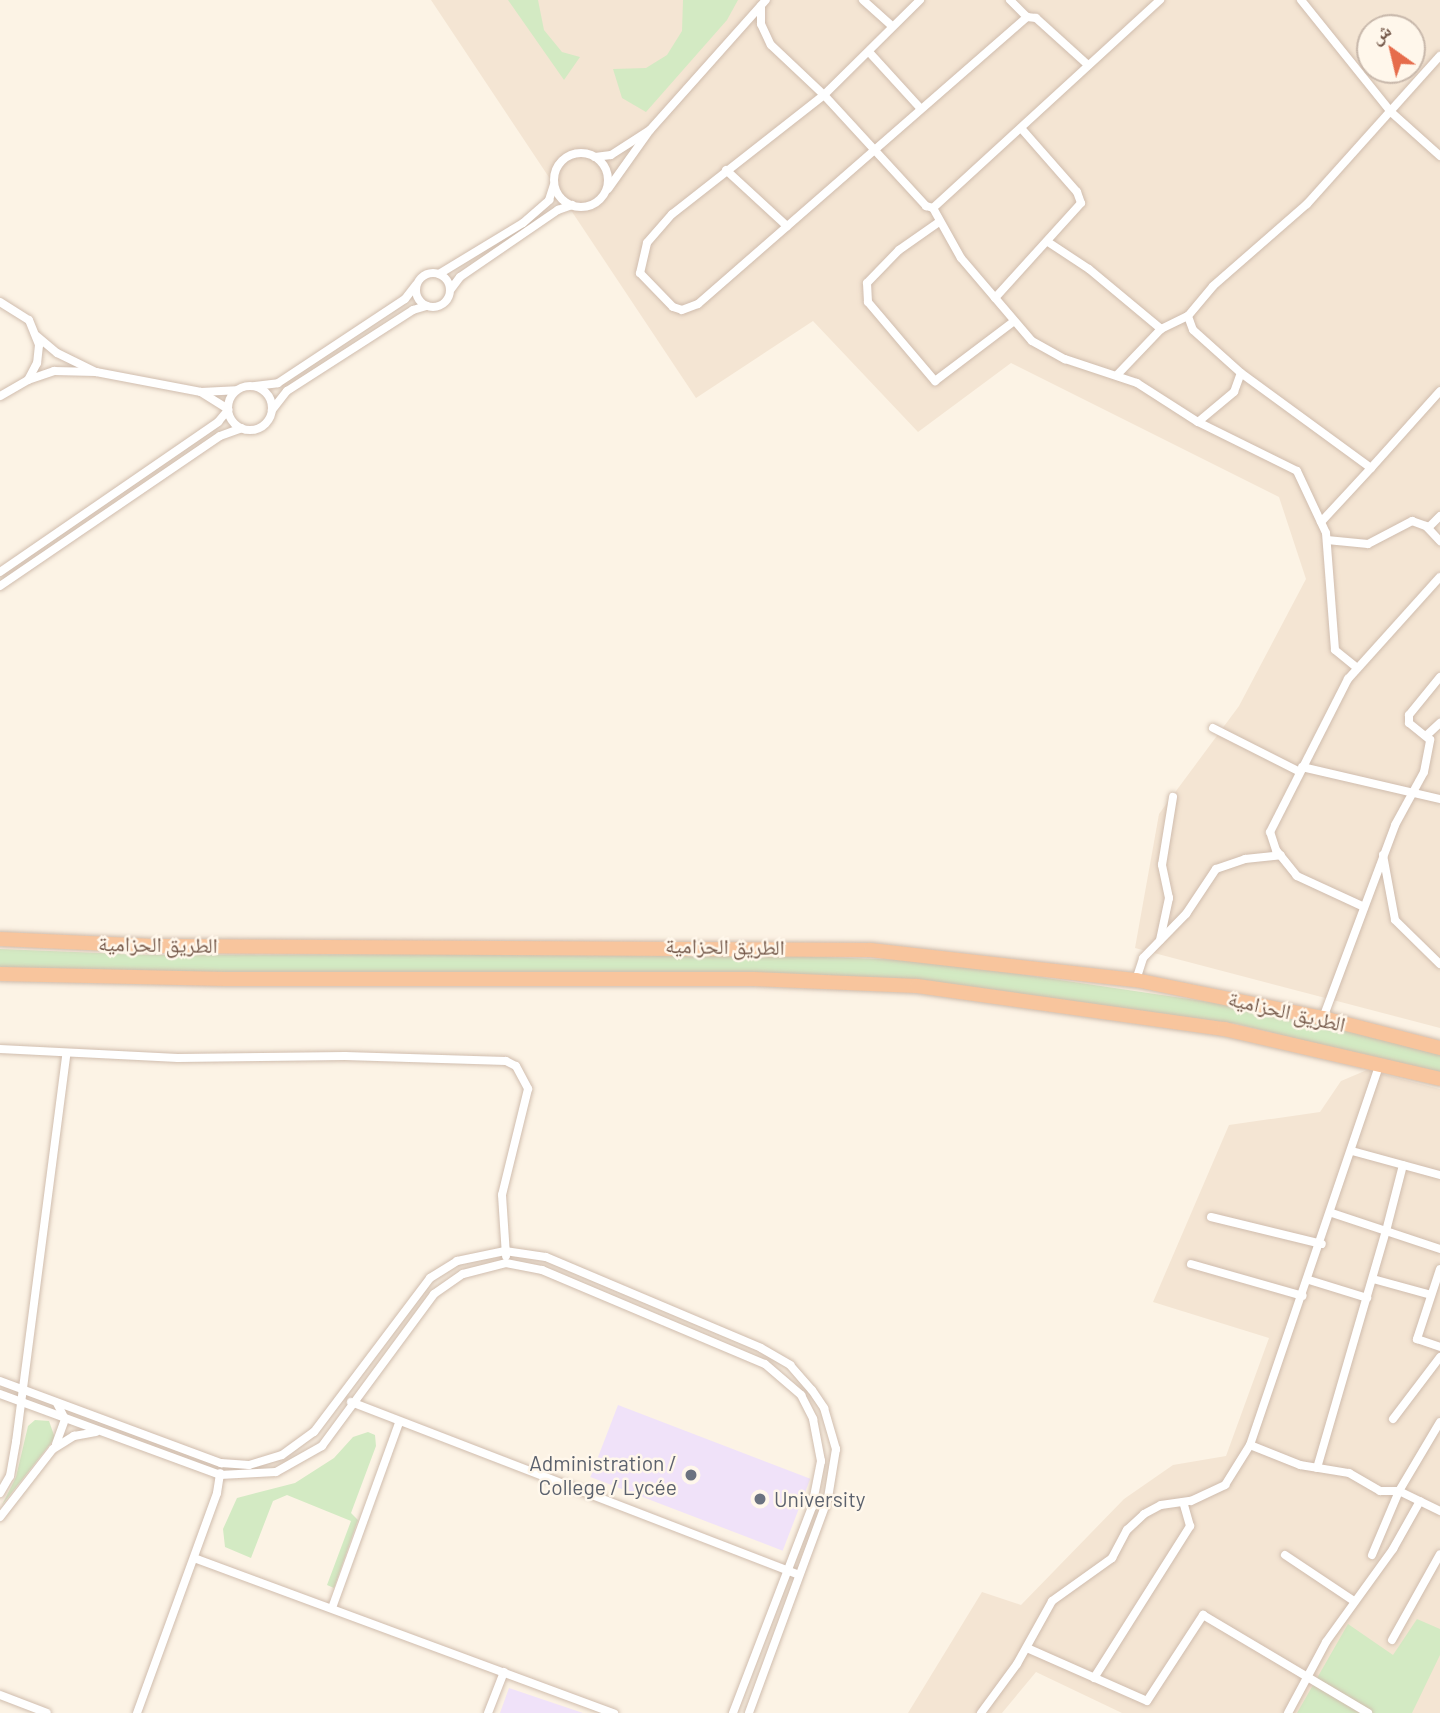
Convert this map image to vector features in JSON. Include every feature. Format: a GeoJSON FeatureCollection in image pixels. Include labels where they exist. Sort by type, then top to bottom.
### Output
{"type":"FeatureCollection","features":[{"type":"Feature","properties":{"kind":"highway","name":"الطريق الحزامية"},"geometry":{"type":"LineString","coordinates":[[0,939],[154,946],[871,950],[1136,980],[1323,1018],[1440,1048]]}},
{"type":"Feature","properties":{"kind":"highway","name":"الطريق الحزامية"},"geometry":{"type":"LineString","coordinates":[[0,974],[225,979],[754,979],[917,986],[1224,1028],[1440,1079]]}},
{"type":"Feature","properties":{"kind":"street"},"geometry":{"type":"LineString","coordinates":[[863,0],[892,26]]}},
{"type":"Feature","properties":{"kind":"street"},"geometry":{"type":"LineString","coordinates":[[920,0],[824,95],[673,214],[647,243],[640,262],[646,282],[673,307],[689,309],[1027,17]]}},
{"type":"Feature","properties":{"kind":"street"},"geometry":{"type":"LineString","coordinates":[[1010,0],[1027,17],[1036,18],[1088,65]]}},
{"type":"Feature","properties":{"kind":"street"},"geometry":{"type":"LineString","coordinates":[[933,208],[1160,0]]}},
{"type":"Feature","properties":{"kind":"street"},"geometry":{"type":"LineString","coordinates":[[1301,0],[1391,112],[1440,156]]}},
{"type":"Feature","properties":{"kind":"street"},"geometry":{"type":"LineString","coordinates":[[764,3],[761,24],[771,45],[824,95],[875,151],[933,208],[939,222],[1013,322],[1048,352],[1117,375],[1198,422],[1291,467],[1308,490],[1327,540],[1335,650],[1357,667]]}},
{"type":"Feature","properties":{"kind":"street"},"geometry":{"type":"LineString","coordinates":[[0,586],[220,436],[242,428],[263,426],[287,391],[413,310],[442,305],[460,277],[558,210],[572,205],[590,205],[604,194],[650,130],[764,3]]}},
{"type":"Feature","properties":{"kind":"street"},"geometry":{"type":"LineString","coordinates":[[869,52],[920,109]]}},
{"type":"Feature","properties":{"kind":"street"},"geometry":{"type":"LineString","coordinates":[[1117,375],[1161,329],[1188,316],[1213,286],[1307,204],[1440,56]]}},
{"type":"Feature","properties":{"kind":"street"},"geometry":{"type":"LineString","coordinates":[[995,299],[1081,203],[1077,192],[1021,128]]}},
{"type":"Feature","properties":{"kind":"street"},"geometry":{"type":"LineString","coordinates":[[0,396],[28,380],[54,371],[96,372],[201,391],[278,383],[405,299],[424,275],[439,274],[523,223],[550,200],[556,170],[568,157],[579,153],[594,157],[611,155],[650,130]]}},
{"type":"Feature","properties":{"kind":"street"},"geometry":{"type":"LineString","coordinates":[[594,157],[607,171],[604,194]]}},
{"type":"Feature","properties":{"kind":"street"},"geometry":{"type":"LineString","coordinates":[[726,170],[787,226]]}},
{"type":"Feature","properties":{"kind":"street"},"geometry":{"type":"LineString","coordinates":[[555,182],[559,194],[572,205]]}},
{"type":"Feature","properties":{"kind":"street"},"geometry":{"type":"LineString","coordinates":[[939,222],[899,250],[867,284],[868,302],[935,381],[1013,322]]}},
{"type":"Feature","properties":{"kind":"street"},"geometry":{"type":"LineString","coordinates":[[1048,242],[1089,269],[1161,329]]}},
{"type":"Feature","properties":{"kind":"street"},"geometry":{"type":"LineString","coordinates":[[439,274],[451,289]]}},
{"type":"Feature","properties":{"kind":"street"},"geometry":{"type":"LineString","coordinates":[[416,285],[417,297],[426,306]]}},
{"type":"Feature","properties":{"kind":"street"},"geometry":{"type":"LineString","coordinates":[[0,302],[22,313],[37,336],[57,354],[96,372]]}},
{"type":"Feature","properties":{"kind":"street"},"geometry":{"type":"LineString","coordinates":[[1188,316],[1193,330],[1241,373],[1371,468]]}},
{"type":"Feature","properties":{"kind":"street"},"geometry":{"type":"LineString","coordinates":[[28,380],[39,354],[37,336]]}},
{"type":"Feature","properties":{"kind":"street"},"geometry":{"type":"LineString","coordinates":[[1198,422],[1234,392],[1241,373]]}},
{"type":"Feature","properties":{"kind":"street"},"geometry":{"type":"LineString","coordinates":[[255,386],[270,397],[272,410]]}},
{"type":"Feature","properties":{"kind":"street"},"geometry":{"type":"LineString","coordinates":[[0,572],[218,422],[239,389]]}},
{"type":"Feature","properties":{"kind":"street"},"geometry":{"type":"LineString","coordinates":[[201,391],[228,410],[242,428]]}},
{"type":"Feature","properties":{"kind":"street"},"geometry":{"type":"LineString","coordinates":[[1321,522],[1440,391]]}},
{"type":"Feature","properties":{"kind":"street"},"geometry":{"type":"LineString","coordinates":[[1428,528],[1440,516]]}},
{"type":"Feature","properties":{"kind":"street"},"geometry":{"type":"LineString","coordinates":[[1327,540],[1358,545],[1379,540],[1407,522],[1428,528],[1440,541]]}},
{"type":"Feature","properties":{"kind":"street"},"geometry":{"type":"LineString","coordinates":[[1362,906],[1307,883],[1281,855],[1270,832],[1357,667],[1439,579]]}},
{"type":"Feature","properties":{"kind":"street"},"geometry":{"type":"LineString","coordinates":[[1323,1018],[1383,854],[1424,772],[1430,744],[1427,735],[1409,723],[1409,715],[1440,677]]}},
{"type":"Feature","properties":{"kind":"street"},"geometry":{"type":"LineString","coordinates":[[1427,735],[1440,723]]}},
{"type":"Feature","properties":{"kind":"street"},"geometry":{"type":"LineString","coordinates":[[1213,728],[1301,769],[1440,799]]}},
{"type":"Feature","properties":{"kind":"street"},"geometry":{"type":"LineString","coordinates":[[1160,940],[1169,898],[1162,865],[1173,797]]}},
{"type":"Feature","properties":{"kind":"street"},"geometry":{"type":"LineString","coordinates":[[1383,854],[1395,920],[1440,964]]}},
{"type":"Feature","properties":{"kind":"street"},"geometry":{"type":"LineString","coordinates":[[1136,980],[1143,958],[1186,914],[1216,869],[1245,859],[1281,855]]}},
{"type":"Feature","properties":{"kind":"street"},"geometry":{"type":"LineString","coordinates":[[0,1049],[66,1055],[345,1056],[506,1061],[516,1066],[528,1089],[502,1195],[506,1263]]}},
{"type":"Feature","properties":{"kind":"street"},"geometry":{"type":"LineString","coordinates":[[0,1493],[10,1476],[66,1055]]}},
{"type":"Feature","properties":{"kind":"street"},"geometry":{"type":"LineString","coordinates":[[981,1713],[1027,1648],[1048,1606],[1112,1558],[1133,1522],[1161,1505],[1183,1502],[1225,1485],[1250,1445],[1322,1244],[1380,1064]]}},
{"type":"Feature","properties":{"kind":"street"},"geometry":{"type":"LineString","coordinates":[[1352,1151],[1440,1175]]}},
{"type":"Feature","properties":{"kind":"street"},"geometry":{"type":"LineString","coordinates":[[1317,1468],[1373,1279],[1403,1165]]}},
{"type":"Feature","properties":{"kind":"street"},"geometry":{"type":"LineString","coordinates":[[1332,1213],[1440,1249]]}},
{"type":"Feature","properties":{"kind":"street"},"geometry":{"type":"LineString","coordinates":[[1211,1217],[1322,1244]]}},
{"type":"Feature","properties":{"kind":"street"},"geometry":{"type":"LineString","coordinates":[[0,1381],[221,1463],[250,1465],[282,1455],[314,1432],[430,1278],[457,1261],[505,1251],[546,1257],[768,1351],[800,1374],[824,1408],[836,1449],[828,1498],[749,1713]]}},
{"type":"Feature","properties":{"kind":"street"},"geometry":{"type":"LineString","coordinates":[[0,1394],[219,1475],[254,1476],[297,1464],[322,1446],[434,1294],[463,1274],[506,1263],[542,1270],[765,1364],[792,1385],[813,1419],[821,1461],[813,1507],[733,1713]]}},
{"type":"Feature","properties":{"kind":"street"},"geometry":{"type":"LineString","coordinates":[[1191,1264],[1303,1296]]}},
{"type":"Feature","properties":{"kind":"street"},"geometry":{"type":"LineString","coordinates":[[1440,1269],[1417,1339],[1440,1347]]}},
{"type":"Feature","properties":{"kind":"street"},"geometry":{"type":"LineString","coordinates":[[1373,1279],[1431,1295]]}},
{"type":"Feature","properties":{"kind":"street"},"geometry":{"type":"LineString","coordinates":[[1309,1280],[1367,1298]]}},
{"type":"Feature","properties":{"kind":"street"},"geometry":{"type":"LineString","coordinates":[[1393,1419],[1440,1357]]}},
{"type":"Feature","properties":{"kind":"street"},"geometry":{"type":"LineString","coordinates":[[342,1397],[399,1423],[799,1575]]}},
{"type":"Feature","properties":{"kind":"street"},"geometry":{"type":"LineString","coordinates":[[0,1517],[62,1436],[65,1418],[57,1403]]}},
{"type":"Feature","properties":{"kind":"street"},"geometry":{"type":"LineString","coordinates":[[1372,1555],[1399,1491],[1440,1422]]}},
{"type":"Feature","properties":{"kind":"street"},"geometry":{"type":"LineString","coordinates":[[332,1608],[399,1423]]}},
{"type":"Feature","properties":{"kind":"street"},"geometry":{"type":"LineString","coordinates":[[52,1449],[74,1436],[100,1431]]}},
{"type":"Feature","properties":{"kind":"street"},"geometry":{"type":"LineString","coordinates":[[1250,1445],[1317,1468],[1349,1473],[1380,1491],[1399,1491],[1440,1511]]}},
{"type":"Feature","properties":{"kind":"street"},"geometry":{"type":"LineString","coordinates":[[137,1713],[218,1493],[221,1463]]}},
{"type":"Feature","properties":{"kind":"street"},"geometry":{"type":"LineString","coordinates":[[1288,1713],[1354,1601],[1393,1549],[1420,1501]]}},
{"type":"Feature","properties":{"kind":"street"},"geometry":{"type":"LineString","coordinates":[[1094,1678],[1190,1526],[1183,1502]]}},
{"type":"Feature","properties":{"kind":"street"},"geometry":{"type":"LineString","coordinates":[[1392,1640],[1440,1554]]}},
{"type":"Feature","properties":{"kind":"street"},"geometry":{"type":"LineString","coordinates":[[1285,1555],[1354,1601]]}},
{"type":"Feature","properties":{"kind":"street"},"geometry":{"type":"LineString","coordinates":[[194,1558],[614,1713]]}},
{"type":"Feature","properties":{"kind":"street"},"geometry":{"type":"LineString","coordinates":[[1027,1648],[1147,1701],[1203,1615],[1368,1713]]}},
{"type":"Feature","properties":{"kind":"street"},"geometry":{"type":"LineString","coordinates":[[488,1713],[504,1672]]}},
{"type":"Feature","properties":{"kind":"street"},"geometry":{"type":"LineString","coordinates":[[0,1695],[47,1713]]}},
{"type":"Feature","properties":{"kind":"shaded area"},"geometry":{"type":"Polygon","coordinates":[[[431,0],[1440,0],[1440,1028],[1135,948],[1159,814],[1239,706],[1306,579],[1279,497],[1011,363],[918,432],[813,321],[696,398],[431,0]]]}},
{"type":"Feature","properties":{"kind":"shaded area"},"geometry":{"type":"Polygon","coordinates":[[[1367,1070],[1440,1089],[1440,1713],[1122,1713],[1036,1672],[1002,1713],[908,1713],[982,1592],[1021,1605],[1124,1499],[1173,1465],[1226,1456],[1269,1338],[1153,1302],[1229,1125],[1320,1112],[1341,1081],[1367,1070]]]}},
{"type":"Feature","properties":{"kind":"shaded area"},"geometry":{"type":"Polygon","coordinates":[[[618,1405],[810,1479],[783,1551],[590,1477],[618,1405]]]}},
{"type":"Feature","properties":{"kind":"shaded area"},"geometry":{"type":"Polygon","coordinates":[[[509,1688],[583,1713],[500,1713],[509,1688]]]}},
{"type":"Feature","properties":{"kind":"green space"},"geometry":{"type":"Polygon","coordinates":[[[508,0],[538,0],[544,30],[562,52],[580,57],[564,80],[508,0]]]}},
{"type":"Feature","properties":{"kind":"green space"},"geometry":{"type":"Polygon","coordinates":[[[683,0],[738,0],[727,20],[646,112],[622,98],[613,69],[646,68],[667,55],[682,31],[683,0]]]}},
{"type":"Feature","properties":{"kind":"green space"},"geometry":{"type":"Polygon","coordinates":[[[0,949],[150,955],[711,953],[932,961],[1277,1012],[1440,1055],[1440,1074],[1237,1024],[945,984],[651,972],[196,975],[0,968],[0,949]]]}},
{"type":"Feature","properties":{"kind":"green space"},"geometry":{"type":"Polygon","coordinates":[[[35,1420],[49,1421],[55,1438],[2,1505],[16,1477],[28,1426],[35,1420]]]}},
{"type":"Feature","properties":{"kind":"green space"},"geometry":{"type":"Polygon","coordinates":[[[368,1432],[375,1435],[376,1446],[351,1513],[358,1520],[334,1588],[327,1585],[351,1521],[287,1495],[273,1501],[251,1558],[225,1547],[223,1529],[237,1498],[295,1483],[334,1458],[353,1437],[368,1432]]]}},
{"type":"Feature","properties":{"kind":"green space"},"geometry":{"type":"Polygon","coordinates":[[[1417,1619],[1440,1629],[1440,1655],[1412,1713],[1297,1713],[1348,1624],[1393,1655],[1417,1619]]]}},
{"type":"Feature","properties":{"kind":"place","name":"Administration / College / Lycée"},"geometry":{"type":"Point","coordinates":[691,1475]}},
{"type":"Feature","properties":{"kind":"place","name":"University"},"geometry":{"type":"Point","coordinates":[760,1499]}}]}
